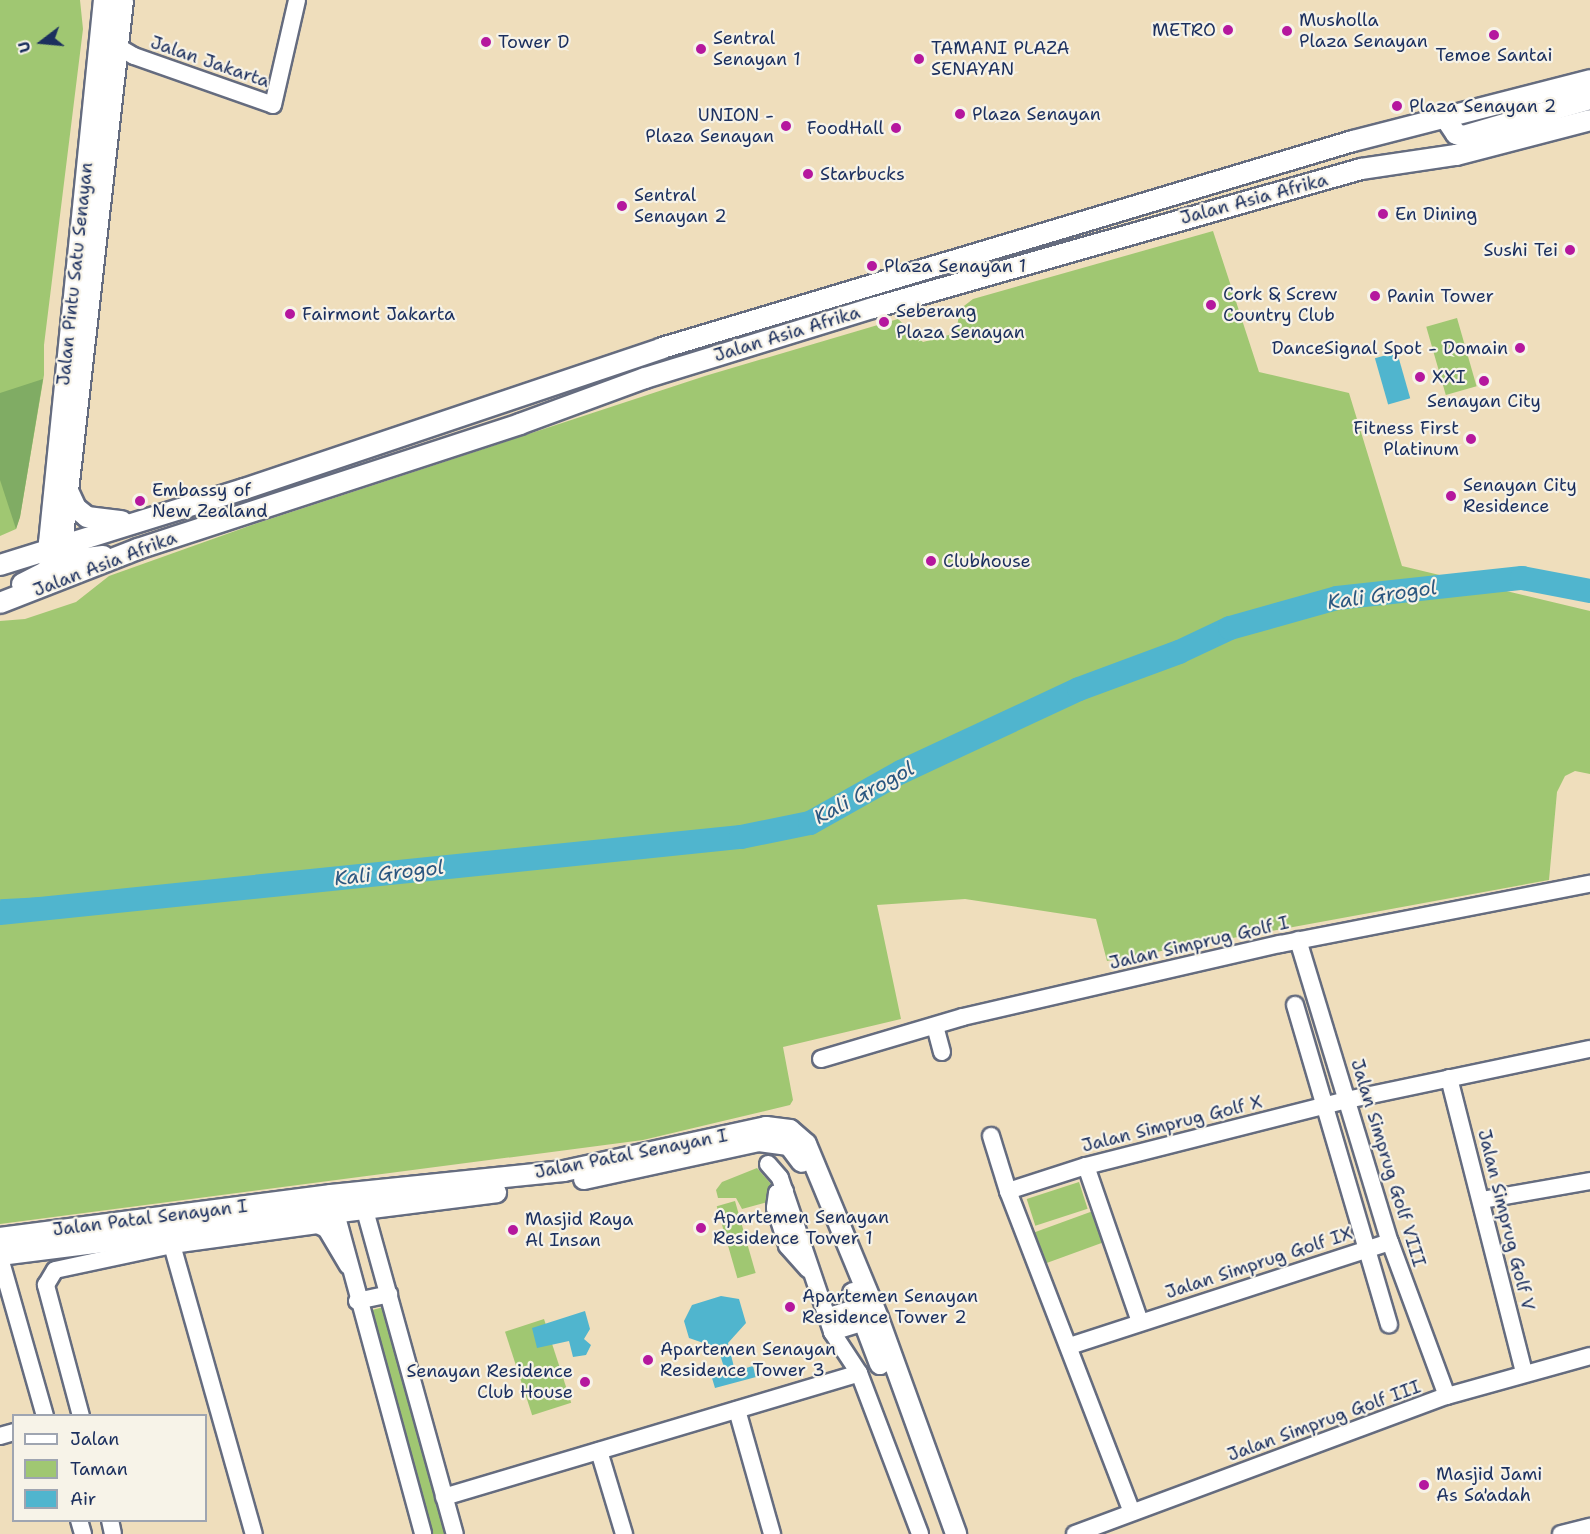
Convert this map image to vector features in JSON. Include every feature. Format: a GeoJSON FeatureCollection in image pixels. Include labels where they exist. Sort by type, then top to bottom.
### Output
{"type":"FeatureCollection","features":[{"type":"Feature","properties":{"kind":"main road","name":"Jalan Pintu Satu Senayan"},"geometry":{"type":"LineString","coordinates":[[104,0],[100,37],[117,55]]}},
{"type":"Feature","properties":{"kind":"main road","name":"Jalan Pintu Satu Senayan"},"geometry":{"type":"LineString","coordinates":[[56,551],[105,83],[117,55],[123,0]]}},
{"type":"Feature","properties":{"kind":"main road","name":"Jalan Asia Afrika"},"geometry":{"type":"LineString","coordinates":[[0,565],[56,551],[140,520],[244,489],[662,348],[1353,141],[1590,80]]}},
{"type":"Feature","properties":{"kind":"main road"},"geometry":{"type":"LineString","coordinates":[[1446,118],[1456,134],[1463,136],[1590,99]]}},
{"type":"Feature","properties":{"kind":"main road","name":"Jalan Asia Afrika"},"geometry":{"type":"LineString","coordinates":[[0,603],[138,549],[520,424],[645,378],[914,296],[1361,169],[1456,154],[1590,120]]}},
{"type":"Feature","properties":{"kind":"main road"},"geometry":{"type":"LineString","coordinates":[[907,274],[914,296]]}},
{"type":"Feature","properties":{"kind":"main road"},"geometry":{"type":"LineString","coordinates":[[244,489],[238,503],[250,513]]}},
{"type":"Feature","properties":{"kind":"main road"},"geometry":{"type":"LineString","coordinates":[[0,557],[31,544],[61,492],[76,508],[94,520],[140,520]]}},
{"type":"Feature","properties":{"kind":"main road"},"geometry":{"type":"LineString","coordinates":[[0,592],[39,578],[56,551],[76,561],[138,549]]}},
{"type":"Feature","properties":{"kind":"main road","name":"Jalan Patal Senayan I"},"geometry":{"type":"LineString","coordinates":[[0,1238],[361,1200],[564,1171],[755,1129],[779,1127],[790,1130],[806,1144],[946,1534]]}},
{"type":"Feature","properties":{"kind":"main road","name":"Jalan Patal Senayan I"},"geometry":{"type":"LineString","coordinates":[[0,1256],[333,1203]]}},
{"type":"Feature","properties":{"kind":"main road","name":"Jalan Patal Senayan I"},"geometry":{"type":"LineString","coordinates":[[868,1312],[956,1534]]}},
{"type":"Feature","properties":{"kind":"street","name":"Jalan Jakarta"},"geometry":{"type":"LineString","coordinates":[[117,55],[273,105],[297,0]]}},
{"type":"Feature","properties":{"kind":"street","name":"Jalan Simprug Golf I"},"geometry":{"type":"LineString","coordinates":[[821,1059],[934,1026],[1298,940],[1590,884]]}},
{"type":"Feature","properties":{"kind":"street","name":"Jalan Simprug Golf VIII"},"geometry":{"type":"LineString","coordinates":[[1298,940],[1390,1242],[1447,1396]]}},
{"type":"Feature","properties":{"kind":"street"},"geometry":{"type":"LineString","coordinates":[[1295,1005],[1369,1248],[1389,1324]]}},
{"type":"Feature","properties":{"kind":"street"},"geometry":{"type":"LineString","coordinates":[[934,1026],[942,1052]]}},
{"type":"Feature","properties":{"kind":"street","name":"Jalan Simprug Golf X"},"geometry":{"type":"LineString","coordinates":[[1008,1191],[1086,1166],[1347,1100],[1590,1049]]}},
{"type":"Feature","properties":{"kind":"street","name":"Jalan Simprug Golf V"},"geometry":{"type":"LineString","coordinates":[[1449,1078],[1482,1200],[1524,1372]]}},
{"type":"Feature","properties":{"kind":"street"},"geometry":{"type":"LineString","coordinates":[[991,1136],[1008,1191],[1070,1346],[1132,1512]]}},
{"type":"Feature","properties":{"kind":"street"},"geometry":{"type":"LineString","coordinates":[[768,1164],[778,1173],[829,1324],[859,1373],[920,1534]]}},
{"type":"Feature","properties":{"kind":"street"},"geometry":{"type":"LineString","coordinates":[[1086,1166],[1140,1322]]}},
{"type":"Feature","properties":{"kind":"street"},"geometry":{"type":"LineString","coordinates":[[1482,1200],[1590,1181]]}},
{"type":"Feature","properties":{"kind":"street"},"geometry":{"type":"LineString","coordinates":[[361,1200],[455,1534]]}},
{"type":"Feature","properties":{"kind":"street"},"geometry":{"type":"LineString","coordinates":[[333,1203],[357,1301],[423,1534]]}},
{"type":"Feature","properties":{"kind":"street"},"geometry":{"type":"LineString","coordinates":[[80,1414],[54,1325],[46,1285],[49,1276],[66,1266],[172,1245],[318,1225],[326,1229],[348,1266]]}},
{"type":"Feature","properties":{"kind":"street","name":"Jalan Simprug Golf IX"},"geometry":{"type":"LineString","coordinates":[[1070,1346],[1390,1242]]}},
{"type":"Feature","properties":{"kind":"street"},"geometry":{"type":"LineString","coordinates":[[172,1245],[254,1534]]}},
{"type":"Feature","properties":{"kind":"street"},"geometry":{"type":"LineString","coordinates":[[0,1256],[44,1414]]}},
{"type":"Feature","properties":{"kind":"street"},"geometry":{"type":"LineString","coordinates":[[357,1301],[389,1294]]}},
{"type":"Feature","properties":{"kind":"street"},"geometry":{"type":"LineString","coordinates":[[829,1324],[868,1312]]}},
{"type":"Feature","properties":{"kind":"street","name":"Jalan Simprug Golf III"},"geometry":{"type":"LineString","coordinates":[[1076,1534],[1115,1527],[1132,1512],[1447,1396],[1524,1372],[1590,1356]]}},
{"type":"Feature","properties":{"kind":"street"},"geometry":{"type":"LineString","coordinates":[[444,1497],[859,1373]]}},
{"type":"Feature","properties":{"kind":"street"},"geometry":{"type":"LineString","coordinates":[[737,1410],[772,1534]]}},
{"type":"Feature","properties":{"kind":"street"},"geometry":{"type":"LineString","coordinates":[[600,1450],[624,1534]]}},
{"type":"Feature","properties":{"kind":"street"},"geometry":{"type":"LineString","coordinates":[[1561,1534],[1590,1527]]}},
{"type":"Feature","properties":{"kind":"green space"},"geometry":{"type":"Polygon","coordinates":[[[0,0],[80,0],[83,29],[44,345],[44,375],[20,517],[16,529],[0,536],[0,0]]]}},
{"type":"Feature","properties":{"kind":"green space"},"geometry":{"type":"Polygon","coordinates":[[[1213,231],[1259,372],[1349,393],[1402,566],[1590,611],[1590,774],[1575,771],[1565,776],[1557,792],[1549,880],[1107,961],[1096,919],[965,899],[877,905],[901,1019],[783,1047],[793,1100],[790,1105],[643,1140],[0,1224],[0,621],[25,619],[76,602],[109,576],[252,525],[705,376],[898,319],[923,342],[956,333],[960,309],[973,299],[1213,231]]]}},
{"type":"Feature","properties":{"kind":"green space"},"geometry":{"type":"Polygon","coordinates":[[[1457,318],[1477,386],[1446,395],[1426,327],[1457,318]]]}},
{"type":"Feature","properties":{"kind":"green space"},"geometry":{"type":"Polygon","coordinates":[[[43,379],[20,517],[16,529],[0,480],[0,393],[43,379]]]}},
{"type":"Feature","properties":{"kind":"green space"},"geometry":{"type":"Polygon","coordinates":[[[757,1168],[771,1184],[768,1202],[742,1209],[736,1198],[718,1198],[716,1190],[722,1182],[757,1168]]]}},
{"type":"Feature","properties":{"kind":"green space"},"geometry":{"type":"Polygon","coordinates":[[[1079,1182],[1088,1209],[1035,1226],[1027,1199],[1079,1182]]]}},
{"type":"Feature","properties":{"kind":"green space"},"geometry":{"type":"Polygon","coordinates":[[[735,1201],[756,1273],[737,1278],[717,1206],[735,1201]]]}},
{"type":"Feature","properties":{"kind":"green space"},"geometry":{"type":"Polygon","coordinates":[[[1093,1211],[1104,1242],[1046,1263],[1035,1232],[1093,1211]]]}},
{"type":"Feature","properties":{"kind":"green space"},"geometry":{"type":"Polygon","coordinates":[[[387,1306],[448,1534],[426,1534],[367,1311],[387,1306]]]}},
{"type":"Feature","properties":{"kind":"green space"},"geometry":{"type":"Polygon","coordinates":[[[544,1319],[571,1403],[532,1415],[505,1332],[544,1319]]]}},
{"type":"Feature","properties":{"kind":"water"},"geometry":{"type":"Polygon","coordinates":[[[1397,352],[1410,398],[1388,404],[1375,358],[1397,352]]]}},
{"type":"Feature","properties":{"kind":"water"},"geometry":{"type":"Polygon","coordinates":[[[64,896],[65,915],[1,918],[0,899],[64,896]]]}},
{"type":"Feature","properties":{"kind":"water"},"geometry":{"type":"Polygon","coordinates":[[[721,1296],[739,1299],[746,1323],[728,1343],[735,1371],[753,1366],[756,1377],[715,1388],[712,1378],[726,1374],[718,1348],[689,1338],[684,1321],[692,1305],[721,1296]]]}},
{"type":"Feature","properties":{"kind":"water"},"geometry":{"type":"Polygon","coordinates":[[[585,1311],[590,1329],[584,1339],[591,1345],[586,1355],[573,1357],[569,1341],[537,1348],[532,1328],[585,1311]]]}},
{"type":"Feature","properties":{"kind":"waterway","name":"Kali Grogol"},"geometry":{"type":"LineString","coordinates":[[0,913],[741,837],[810,823],[901,772],[1079,689],[1179,652],[1230,628],[1337,598],[1522,578],[1590,591]]}},
{"type":"Feature","properties":{"kind":"place","name":"METRO"},"geometry":{"type":"Point","coordinates":[1228,30]}},
{"type":"Feature","properties":{"kind":"place","name":"Musholla Plaza Senayan"},"geometry":{"type":"Point","coordinates":[1287,31]}},
{"type":"Feature","properties":{"kind":"place","name":"Temoe Santai"},"geometry":{"type":"Point","coordinates":[1494,35]}},
{"type":"Feature","properties":{"kind":"place","name":"Tower D"},"geometry":{"type":"Point","coordinates":[486,42]}},
{"type":"Feature","properties":{"kind":"place","name":"Sentral Senayan 1"},"geometry":{"type":"Point","coordinates":[701,49]}},
{"type":"Feature","properties":{"kind":"place","name":"TAMANI PLAZA SENAYAN"},"geometry":{"type":"Point","coordinates":[919,59]}},
{"type":"Feature","properties":{"kind":"place","name":"Plaza Senayan 2"},"geometry":{"type":"Point","coordinates":[1397,106]}},
{"type":"Feature","properties":{"kind":"place","name":"Plaza Senayan"},"geometry":{"type":"Point","coordinates":[960,114]}},
{"type":"Feature","properties":{"kind":"place","name":"UNION - Plaza Senayan"},"geometry":{"type":"Point","coordinates":[786,126]}},
{"type":"Feature","properties":{"kind":"place","name":"FoodHall"},"geometry":{"type":"Point","coordinates":[896,128]}},
{"type":"Feature","properties":{"kind":"place","name":"Starbucks"},"geometry":{"type":"Point","coordinates":[808,174]}},
{"type":"Feature","properties":{"kind":"place","name":"Sentral Senayan 2"},"geometry":{"type":"Point","coordinates":[622,206]}},
{"type":"Feature","properties":{"kind":"place","name":"En Dining"},"geometry":{"type":"Point","coordinates":[1383,214]}},
{"type":"Feature","properties":{"kind":"place","name":"Sushi Tei"},"geometry":{"type":"Point","coordinates":[1570,250]}},
{"type":"Feature","properties":{"kind":"place","name":"Plaza Senayan 1"},"geometry":{"type":"Point","coordinates":[872,266]}},
{"type":"Feature","properties":{"kind":"place","name":"Panin Tower"},"geometry":{"type":"Point","coordinates":[1375,296]}},
{"type":"Feature","properties":{"kind":"place","name":"Cork & Screw Country Club"},"geometry":{"type":"Point","coordinates":[1211,305]}},
{"type":"Feature","properties":{"kind":"place","name":"Fairmont Jakarta"},"geometry":{"type":"Point","coordinates":[290,314]}},
{"type":"Feature","properties":{"kind":"place","name":"Seberang Plaza Senayan"},"geometry":{"type":"Point","coordinates":[884,322]}},
{"type":"Feature","properties":{"kind":"place","name":"DanceSignal Spot - Domain"},"geometry":{"type":"Point","coordinates":[1520,348]}},
{"type":"Feature","properties":{"kind":"place","name":"XXI"},"geometry":{"type":"Point","coordinates":[1420,377]}},
{"type":"Feature","properties":{"kind":"place","name":"Senayan City"},"geometry":{"type":"Point","coordinates":[1484,381]}},
{"type":"Feature","properties":{"kind":"place","name":"Fitness First Platinum"},"geometry":{"type":"Point","coordinates":[1471,439]}},
{"type":"Feature","properties":{"kind":"place","name":"Senayan City Residence"},"geometry":{"type":"Point","coordinates":[1451,496]}},
{"type":"Feature","properties":{"kind":"place","name":"Embassy of New Zealand"},"geometry":{"type":"Point","coordinates":[140,501]}},
{"type":"Feature","properties":{"kind":"place","name":"Clubhouse"},"geometry":{"type":"Point","coordinates":[931,561]}},
{"type":"Feature","properties":{"kind":"place","name":"Apartemen Senayan Residence Tower 1"},"geometry":{"type":"Point","coordinates":[701,1228]}},
{"type":"Feature","properties":{"kind":"place","name":"Masjid Raya Al Insan"},"geometry":{"type":"Point","coordinates":[513,1230]}},
{"type":"Feature","properties":{"kind":"place","name":"Apartemen Senayan Residence Tower 2"},"geometry":{"type":"Point","coordinates":[790,1307]}},
{"type":"Feature","properties":{"kind":"place","name":"Apartemen Senayan Residence Tower 3"},"geometry":{"type":"Point","coordinates":[648,1360]}},
{"type":"Feature","properties":{"kind":"place","name":"Senayan Residence Club House"},"geometry":{"type":"Point","coordinates":[585,1382]}},
{"type":"Feature","properties":{"kind":"place","name":"Masjid Jami As Sa'adah"},"geometry":{"type":"Point","coordinates":[1424,1485]}}]}
